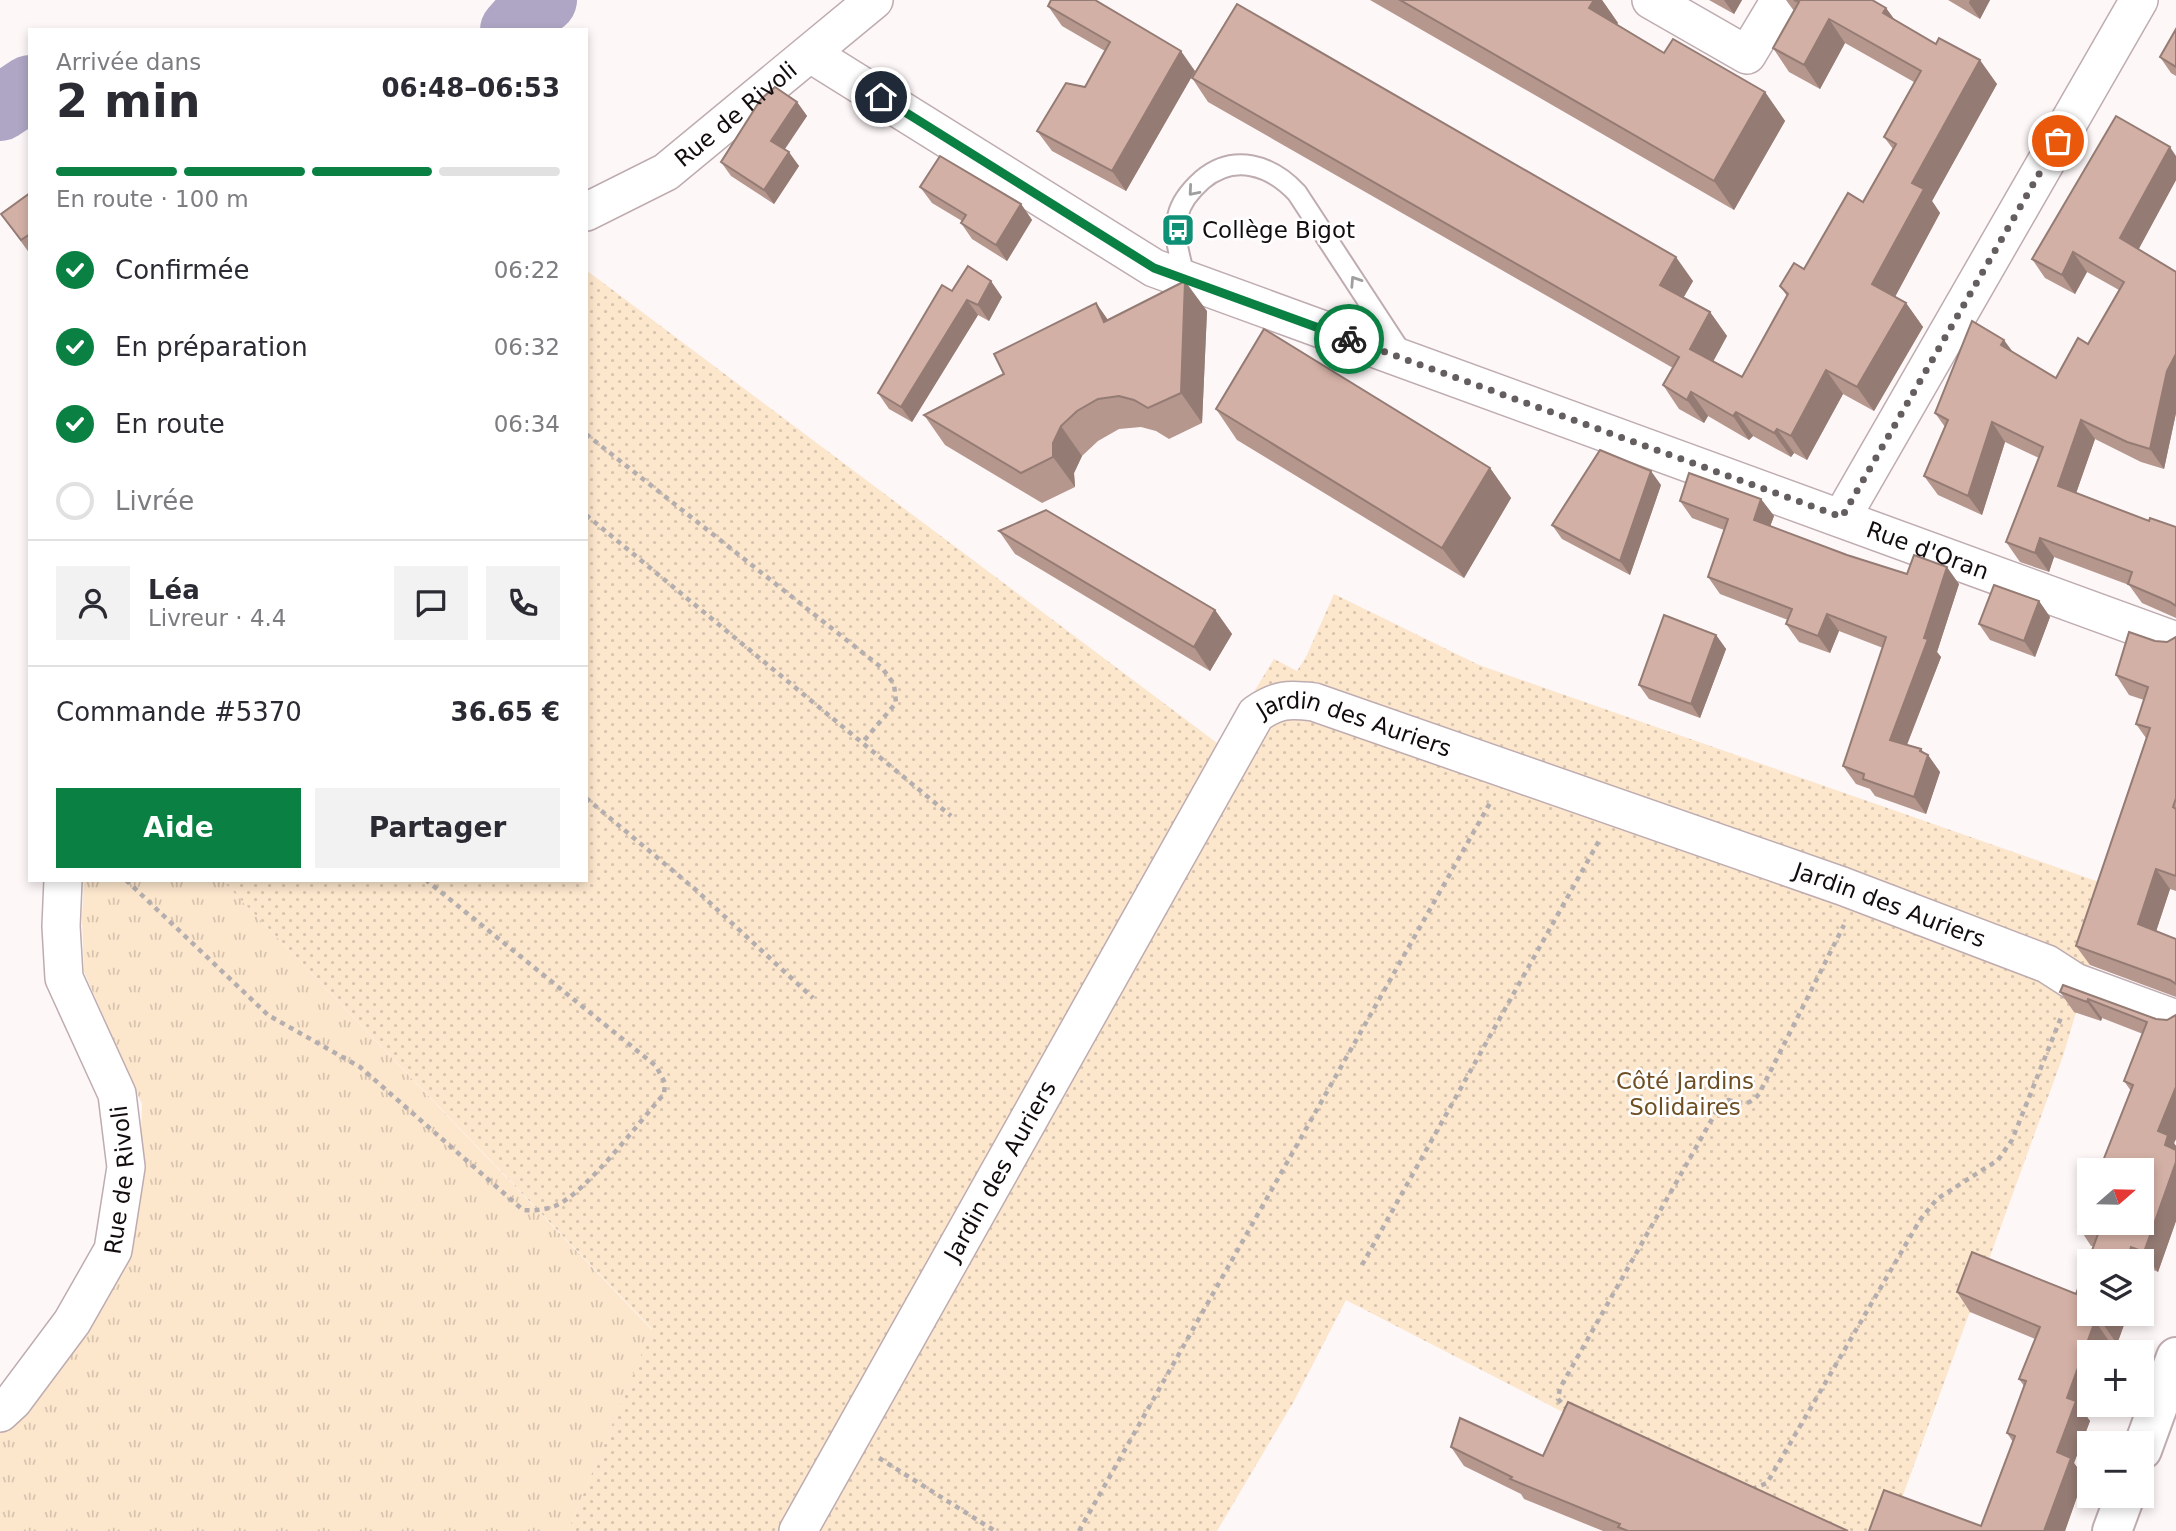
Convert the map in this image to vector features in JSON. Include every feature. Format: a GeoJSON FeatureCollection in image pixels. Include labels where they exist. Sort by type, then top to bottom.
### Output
{"type":"FeatureCollection","features":[{"type":"Feature","properties":{"kind":"main road"},"geometry":{"type":"LineString","coordinates":[[2149,1431],[2176,1357]]}},
{"type":"Feature","properties":{"kind":"main road"},"geometry":{"type":"LineString","coordinates":[[2112,1531],[2121,1508]]}},
{"type":"Feature","properties":{"kind":"street","name":"Rue de Rivoli"},"geometry":{"type":"LineString","coordinates":[[588,211],[666,173],[874,0]]}},
{"type":"Feature","properties":{"kind":"street"},"geometry":{"type":"LineString","coordinates":[[1651,0],[1747,55],[1780,0]]}},
{"type":"Feature","properties":{"kind":"street"},"geometry":{"type":"LineString","coordinates":[[1842,517],[2139,0]]}},
{"type":"Feature","properties":{"kind":"street","name":"Rue d'Oran"},"geometry":{"type":"LineString","coordinates":[[811,54],[1154,268],[2176,640]]}},
{"type":"Feature","properties":{"kind":"street","name":"Jardin des Auriers"},"geometry":{"type":"LineString","coordinates":[[798,1531],[1256,714],[1274,702],[1293,699],[1314,702],[1617,807],[1860,893],[2047,964],[2075,982],[2176,1020]]}},
{"type":"Feature","properties":{"kind":"street","name":"Rue de Rivoli"},"geometry":{"type":"LineString","coordinates":[[0,1413],[13,1401],[72,1322],[113,1250],[126,1167],[117,1094],[64,978],[61,926],[63,882]]}},
{"type":"Feature","properties":{"kind":"lane"},"geometry":{"type":"LineString","coordinates":[[1185,279],[1177,239],[1177,216],[1184,201],[1209,174],[1229,166],[1249,164],[1266,169],[1284,179],[1297,194],[1406,359]]}},
{"type":"Feature","properties":{"kind":"path"},"geometry":{"type":"LineString","coordinates":[[588,436],[883,668],[894,684],[897,703],[862,743]]}},
{"type":"Feature","properties":{"kind":"path"},"geometry":{"type":"LineString","coordinates":[[588,517],[951,816]]}},
{"type":"Feature","properties":{"kind":"path"},"geometry":{"type":"LineString","coordinates":[[1079,1531],[1508,770]]}},
{"type":"Feature","properties":{"kind":"path"},"geometry":{"type":"LineString","coordinates":[[588,800],[696,890],[813,998]]}},
{"type":"Feature","properties":{"kind":"path"},"geometry":{"type":"LineString","coordinates":[[1362,1265],[1617,807]]}},
{"type":"Feature","properties":{"kind":"path"},"geometry":{"type":"LineString","coordinates":[[128,882],[268,1014],[360,1067],[523,1210],[536,1211],[555,1206],[577,1192],[664,1094],[665,1083],[656,1066],[428,882]]}},
{"type":"Feature","properties":{"kind":"path"},"geometry":{"type":"LineString","coordinates":[[1579,1415],[1566,1410],[1558,1399],[1560,1388],[1720,1104],[1728,1100],[1751,1103],[1759,1094],[1860,893]]}},
{"type":"Feature","properties":{"kind":"path"},"geometry":{"type":"LineString","coordinates":[[1742,1489],[1756,1489],[1767,1483],[1920,1220],[1937,1199],[1998,1160],[2012,1140],[2075,982]]}},
{"type":"Feature","properties":{"kind":"path"},"geometry":{"type":"LineString","coordinates":[[849,1439],[995,1531]]}},
{"type":"Feature","properties":{"kind":"green space","name":"Côté Jardins Solidaires"},"geometry":{"type":"Polygon","coordinates":[[[588,271],[1221,746],[1274,659],[1297,671],[1334,594],[1479,665],[2116,888],[2063,1056],[1890,1531],[1819,1531],[1582,1422],[1346,1300],[1294,1401],[1217,1531],[568,1531],[652,1329],[224,882],[588,882],[588,271]]]}},
{"type":"Feature","properties":{"kind":"green space"},"geometry":{"type":"Polygon","coordinates":[[[84,882],[224,882],[652,1330],[568,1531],[0,1531],[0,1433],[43,1393],[109,1298],[139,1196],[142,1104],[84,972],[84,882]]]}},
{"type":"Feature","properties":{"kind":"building"},"geometry":{"type":"Polygon","coordinates":[[[1051,0],[1095,0],[1181,51],[1112,171],[1037,131],[1066,83],[1085,87],[1110,42],[1048,6],[1051,0]]]}},
{"type":"Feature","properties":{"kind":"building"},"geometry":{"type":"Polygon","coordinates":[[[1400,0],[1594,0],[1589,8],[1664,53],[1673,39],[1765,92],[1714,181],[1400,0]]]}},
{"type":"Feature","properties":{"kind":"building"},"geometry":{"type":"Polygon","coordinates":[[[1794,0],[1872,0],[1886,8],[1883,13],[1936,44],[1939,38],[1980,60],[1912,183],[1924,189],[1872,284],[1906,303],[1857,387],[1826,370],[1791,436],[1777,429],[1774,433],[1736,412],[1733,416],[1691,392],[1687,400],[1663,385],[1679,357],[1192,78],[1237,4],[1676,257],[1660,285],[1710,312],[1690,349],[1742,377],[1788,294],[1780,286],[1794,263],[1804,269],[1848,193],[1863,202],[1896,144],[1884,137],[1921,71],[1829,19],[1804,65],[1773,48],[1799,2],[1794,0]]]}},
{"type":"Feature","properties":{"kind":"building"},"geometry":{"type":"Polygon","coordinates":[[[2176,29],[2176,67],[2160,57],[2176,29]]]}},
{"type":"Feature","properties":{"kind":"building"},"geometry":{"type":"Polygon","coordinates":[[[775,87],[797,102],[771,141],[789,152],[764,190],[721,162],[761,99],[775,87]]]}},
{"type":"Feature","properties":{"kind":"building"},"geometry":{"type":"Polygon","coordinates":[[[2116,116],[2170,147],[2120,238],[2176,272],[2176,354],[2167,371],[2150,449],[2127,442],[2081,420],[2058,486],[2149,521],[2150,518],[2176,527],[2176,606],[2128,584],[2132,572],[2040,538],[2035,553],[2006,542],[2043,447],[1992,422],[1968,496],[1924,476],[1948,420],[1935,413],[1972,321],[2004,340],[2001,345],[2056,378],[2078,338],[2088,344],[2124,282],[2073,252],[2062,275],[2032,259],[2116,116]]]}},
{"type":"Feature","properties":{"kind":"building"},"geometry":{"type":"Polygon","coordinates":[[[940,156],[1021,204],[996,245],[961,223],[966,215],[920,187],[940,156]]]}},
{"type":"Feature","properties":{"kind":"building"},"geometry":{"type":"Polygon","coordinates":[[[28,194],[28,235],[21,240],[1,214],[28,194]]]}},
{"type":"Feature","properties":{"kind":"building"},"geometry":{"type":"Polygon","coordinates":[[[968,266],[991,281],[978,305],[967,300],[901,407],[878,393],[942,285],[952,291],[968,266]]]}},
{"type":"Feature","properties":{"kind":"building"},"geometry":{"type":"Polygon","coordinates":[[[1185,281],[1181,393],[1148,408],[1119,396],[1098,399],[1077,411],[1061,426],[1053,443],[1053,457],[1021,473],[924,415],[1004,374],[994,354],[1096,303],[1104,322],[1185,281]]]}},
{"type":"Feature","properties":{"kind":"building"},"geometry":{"type":"Polygon","coordinates":[[[1264,329],[1490,468],[1442,548],[1216,409],[1264,329]]]}},
{"type":"Feature","properties":{"kind":"building"},"geometry":{"type":"Polygon","coordinates":[[[1600,450],[1651,471],[1620,561],[1552,525],[1600,450]]]}},
{"type":"Feature","properties":{"kind":"building"},"geometry":{"type":"Polygon","coordinates":[[[1689,473],[1761,499],[1754,520],[1847,555],[1907,574],[1914,555],[1947,567],[1924,638],[1928,639],[1890,740],[1921,749],[1920,751],[1928,755],[1914,797],[1863,779],[1864,774],[1843,766],[1886,637],[1827,614],[1818,636],[1786,624],[1792,609],[1708,577],[1728,519],[1680,501],[1689,473]]]}},
{"type":"Feature","properties":{"kind":"building"},"geometry":{"type":"Polygon","coordinates":[[[1046,510],[1215,610],[1194,647],[999,531],[1046,510]]]}},
{"type":"Feature","properties":{"kind":"building"},"geometry":{"type":"Polygon","coordinates":[[[1994,585],[2039,601],[2024,641],[1979,624],[1994,585]]]}},
{"type":"Feature","properties":{"kind":"building"},"geometry":{"type":"Polygon","coordinates":[[[1664,615],[1716,635],[1691,704],[1639,685],[1664,615]]]}},
{"type":"Feature","properties":{"kind":"building"},"geometry":{"type":"Polygon","coordinates":[[[2129,632],[2155,641],[2167,642],[2176,637],[2176,798],[2173,807],[2176,809],[2176,876],[2156,869],[2138,924],[2176,939],[2176,984],[2076,946],[2150,728],[2136,724],[2148,687],[2116,675],[2129,632]]]}},
{"type":"Feature","properties":{"kind":"building"},"geometry":{"type":"Polygon","coordinates":[[[2063,985],[2156,1019],[2167,1020],[2176,1015],[2176,1087],[2158,1131],[2168,1135],[2165,1145],[2176,1150],[2176,1162],[2154,1224],[2154,1158],[2104,1158],[2133,1085],[2124,1081],[2147,1022],[2088,999],[2087,1002],[2060,992],[2063,985]]]}},
{"type":"Feature","properties":{"kind":"building"},"geometry":{"type":"Polygon","coordinates":[[[2097,1236],[2150,1236],[2145,1249],[2092,1249],[2097,1236]]]}},
{"type":"Feature","properties":{"kind":"building"},"geometry":{"type":"Polygon","coordinates":[[[1972,1252],[2076,1294],[2077,1291],[2077,1326],[2093,1326],[2088,1340],[2077,1340],[2077,1370],[2067,1398],[2076,1401],[2057,1452],[2071,1458],[2044,1531],[1869,1531],[1884,1490],[1981,1526],[2015,1436],[2007,1433],[2026,1381],[2019,1379],[2040,1327],[1957,1292],[1972,1252]]]}},
{"type":"Feature","properties":{"kind":"building"},"geometry":{"type":"Polygon","coordinates":[[[1568,1402],[1848,1531],[1628,1531],[1618,1527],[1620,1524],[1510,1479],[1512,1477],[1451,1447],[1460,1418],[1543,1456],[1568,1402]]]}},
{"type":"Feature","properties":{"kind":"waterway"},"geometry":{"type":"LineString","coordinates":[[515,28],[544,0]]}},
{"type":"Feature","properties":{"kind":"waterway"},"geometry":{"type":"LineString","coordinates":[[0,108],[28,89]]}},
{"type":"Feature","properties":{"kind":"way so far"},"geometry":{"type":"LineString","coordinates":[[1349,339],[1842,517],[2058,141]]}},
{"type":"Feature","properties":{"kind":"place","name":"Collège Bigot"},"geometry":{"type":"Point","coordinates":[1178,230]}},
{"type":"Feature","properties":{"kind":"route"},"geometry":{"type":"LineString","coordinates":[[881,97],[1154,268],[1349,339]]}}]}
